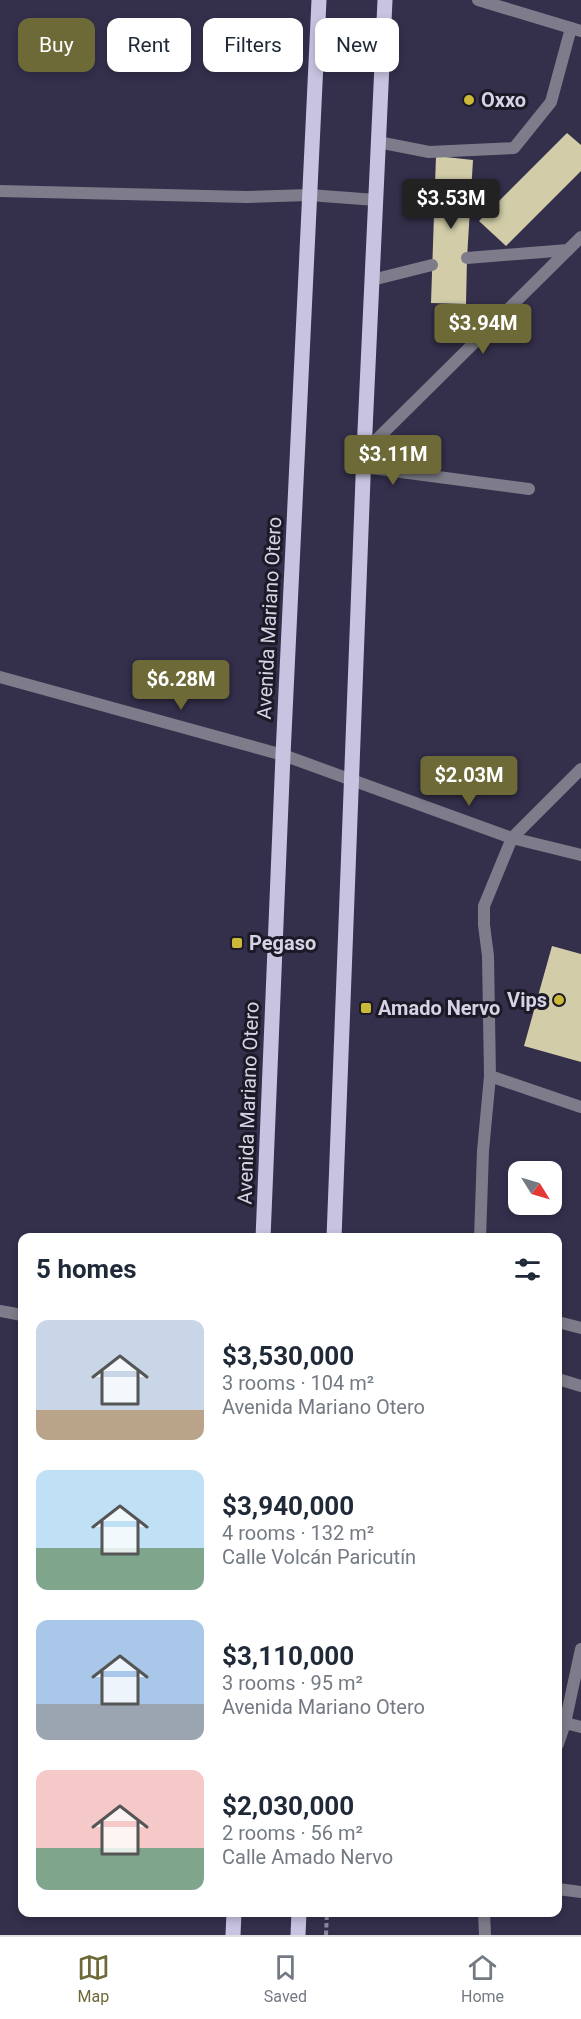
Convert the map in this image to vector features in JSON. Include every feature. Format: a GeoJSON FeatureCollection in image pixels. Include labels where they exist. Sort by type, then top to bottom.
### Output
{"type":"FeatureCollection","features":[{"type":"Feature","properties":{"kind":"main road","name":"Avenida Mariano Otero"},"geometry":{"type":"LineString","coordinates":[[263,1233],[283,755],[319,0]]}},
{"type":"Feature","properties":{"kind":"main road"},"geometry":{"type":"LineString","coordinates":[[334,1233],[364,460],[385,0]]}},
{"type":"Feature","properties":{"kind":"main road"},"geometry":{"type":"LineString","coordinates":[[232,1935],[234,1917]]}},
{"type":"Feature","properties":{"kind":"main road"},"geometry":{"type":"LineString","coordinates":[[298,1935],[299,1917]]}},
{"type":"Feature","properties":{"kind":"street"},"geometry":{"type":"LineString","coordinates":[[378,142],[429,152],[514,148],[551,102],[576,29],[478,0]]}},
{"type":"Feature","properties":{"kind":"street"},"geometry":{"type":"LineString","coordinates":[[0,191],[247,197],[309,195],[376,200]]}},
{"type":"Feature","properties":{"kind":"street"},"geometry":{"type":"LineString","coordinates":[[364,460],[581,237]]}},
{"type":"Feature","properties":{"kind":"street"},"geometry":{"type":"LineString","coordinates":[[467,258],[568,250]]}},
{"type":"Feature","properties":{"kind":"street"},"geometry":{"type":"LineString","coordinates":[[372,280],[432,265]]}},
{"type":"Feature","properties":{"kind":"street"},"geometry":{"type":"LineString","coordinates":[[364,460],[529,489]]}},
{"type":"Feature","properties":{"kind":"street"},"geometry":{"type":"LineString","coordinates":[[0,677],[283,755],[512,838],[581,855]]}},
{"type":"Feature","properties":{"kind":"street"},"geometry":{"type":"LineString","coordinates":[[480,1233],[483,1151],[490,1076],[488,957],[484,906],[512,838],[581,769]]}},
{"type":"Feature","properties":{"kind":"street"},"geometry":{"type":"LineString","coordinates":[[490,1076],[581,1107]]}},
{"type":"Feature","properties":{"kind":"street"},"geometry":{"type":"LineString","coordinates":[[0,1311],[18,1314]]}},
{"type":"Feature","properties":{"kind":"street"},"geometry":{"type":"LineString","coordinates":[[562,1323],[581,1328]]}},
{"type":"Feature","properties":{"kind":"street"},"geometry":{"type":"LineString","coordinates":[[562,1380],[581,1386]]}},
{"type":"Feature","properties":{"kind":"street"},"geometry":{"type":"LineString","coordinates":[[562,1732],[581,1649]]}},
{"type":"Feature","properties":{"kind":"street"},"geometry":{"type":"LineString","coordinates":[[565,1723],[581,1727]]}},
{"type":"Feature","properties":{"kind":"street"},"geometry":{"type":"LineString","coordinates":[[562,1890],[581,1892]]}},
{"type":"Feature","properties":{"kind":"street"},"geometry":{"type":"LineString","coordinates":[[484,1917],[485,1935]]}},
{"type":"Feature","properties":{"kind":"path"},"geometry":{"type":"LineString","coordinates":[[326,1935],[327,1917]]}},
{"type":"Feature","properties":{"kind":"building"},"geometry":{"type":"Polygon","coordinates":[[[567,133],[581,145],[581,171],[506,246],[479,221],[567,133]]]}},
{"type":"Feature","properties":{"kind":"building"},"geometry":{"type":"Polygon","coordinates":[[[436,156],[473,160],[466,304],[431,303],[436,156]]]}},
{"type":"Feature","properties":{"kind":"building","name":"Vips"},"geometry":{"type":"Polygon","coordinates":[[[552,946],[581,954],[581,1062],[524,1046],[552,946]]]}},
{"type":"Feature","properties":{"kind":"place","name":"Oxxo"},"geometry":{"type":"Point","coordinates":[469,100]}},
{"type":"Feature","properties":{"kind":"place","name":"Pegaso"},"geometry":{"type":"Point","coordinates":[237,943]}},
{"type":"Feature","properties":{"kind":"place","name":"Vips"},"geometry":{"type":"Point","coordinates":[559,1000]}},
{"type":"Feature","properties":{"kind":"place","name":"Amado Nervo"},"geometry":{"type":"Point","coordinates":[366,1008]}}]}
